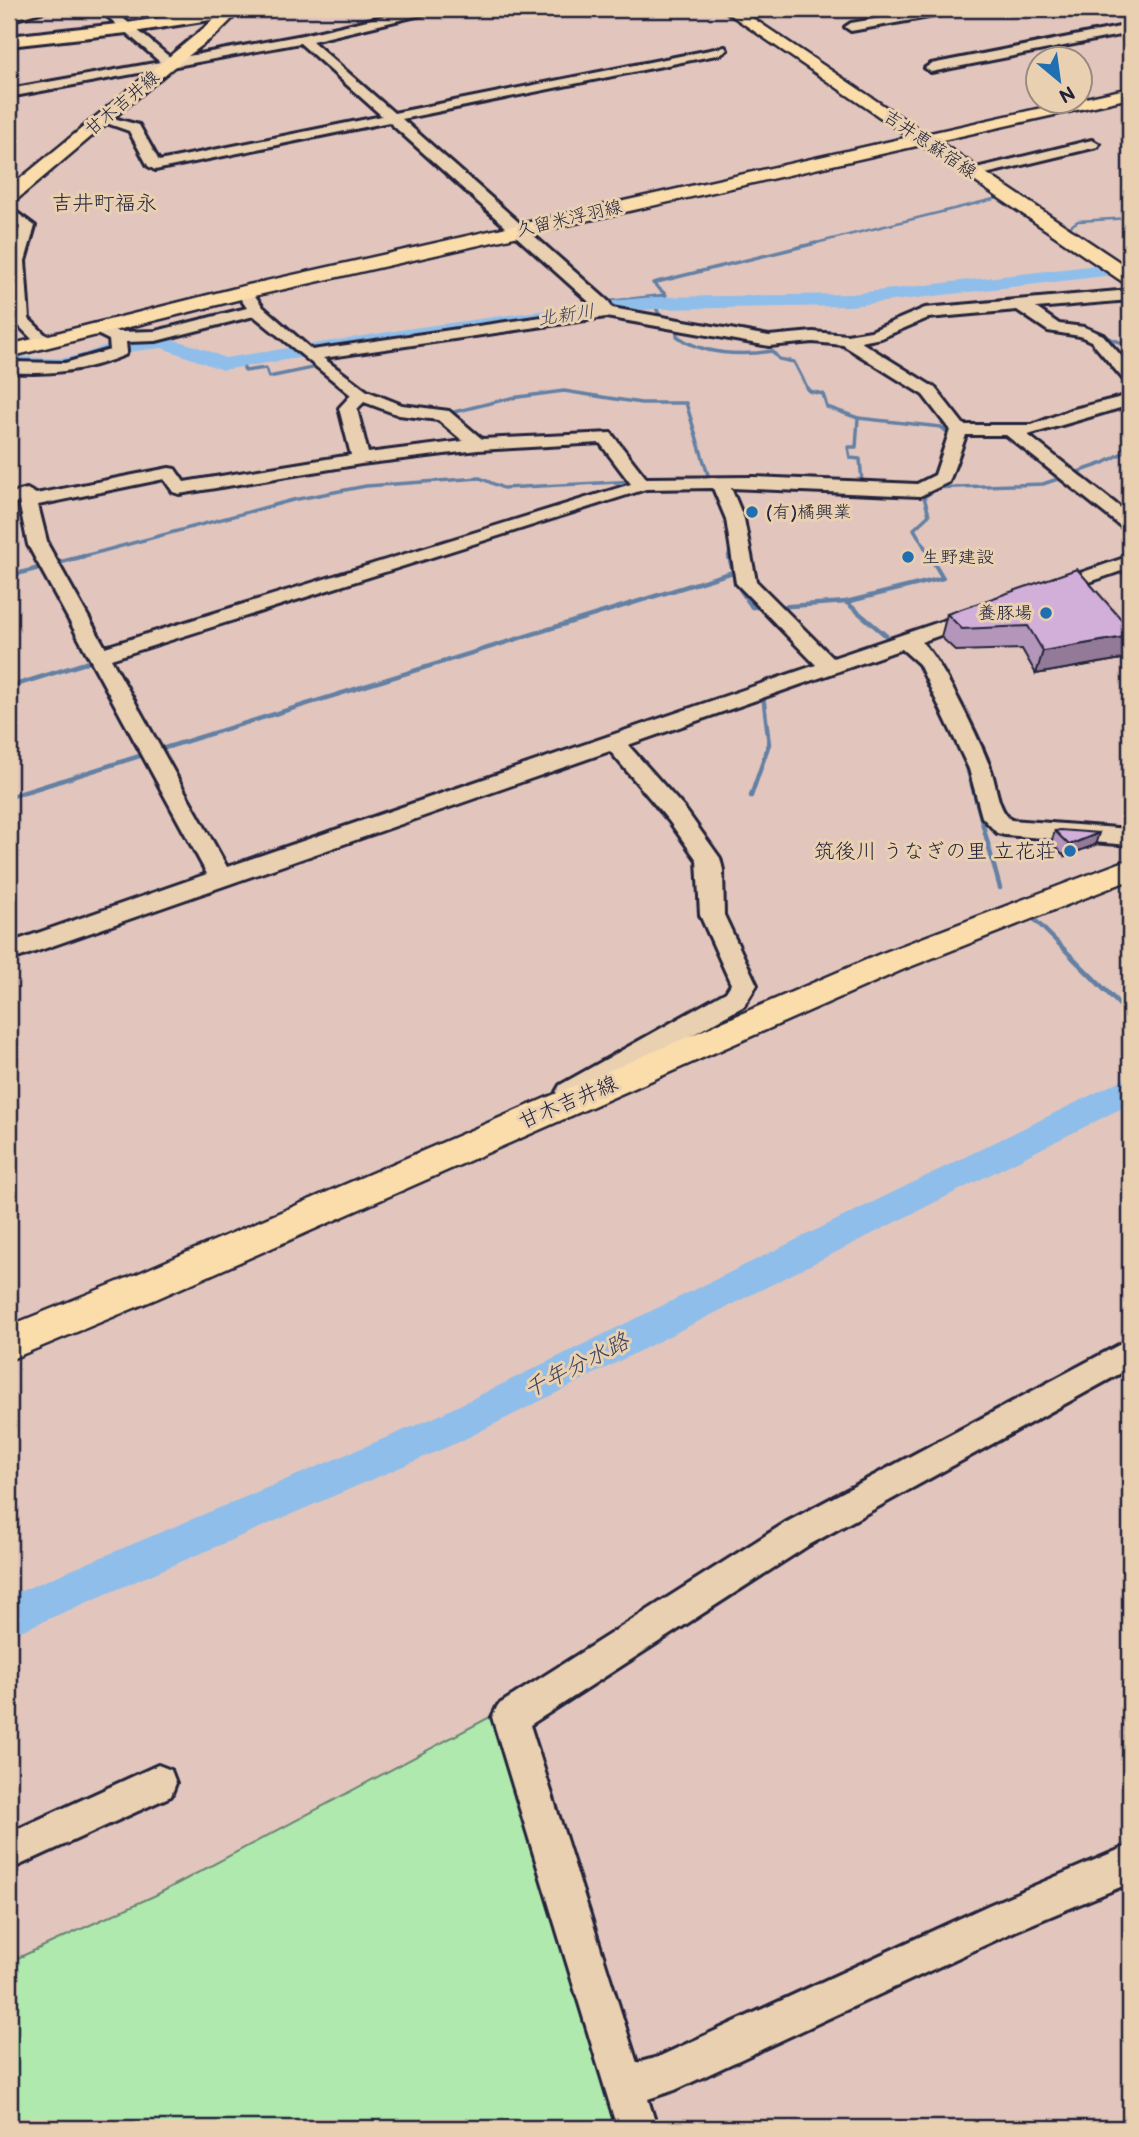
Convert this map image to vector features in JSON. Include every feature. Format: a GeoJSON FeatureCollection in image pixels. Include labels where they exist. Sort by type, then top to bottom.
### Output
{"type":"FeatureCollection","features":[{"type":"Feature","properties":{"kind":"highway"},"geometry":{"type":"LineString","coordinates":[[9,41],[238,10]]}},
{"type":"Feature","properties":{"kind":"main road","name":"吉井恵蘇宿線"},"geometry":{"type":"LineString","coordinates":[[729,9],[1123,270]]}},
{"type":"Feature","properties":{"kind":"main road","name":"甘木吉井線"},"geometry":{"type":"LineString","coordinates":[[9,197],[169,63],[238,10]]}},
{"type":"Feature","properties":{"kind":"main road","name":"久留米浮羽線"},"geometry":{"type":"LineString","coordinates":[[9,351],[244,292],[1130,93]]}},
{"type":"Feature","properties":{"kind":"main road","name":"甘木吉井線"},"geometry":{"type":"LineString","coordinates":[[9,1343],[155,1283],[891,962],[1130,869]]}},
{"type":"Feature","properties":{"kind":"street"},"geometry":{"type":"LineString","coordinates":[[9,17],[45,9]]}},
{"type":"Feature","properties":{"kind":"street"},"geometry":{"type":"LineString","coordinates":[[105,9],[169,63]]}},
{"type":"Feature","properties":{"kind":"street"},"geometry":{"type":"LineString","coordinates":[[9,93],[303,39],[429,9]]}},
{"type":"Feature","properties":{"kind":"street"},"geometry":{"type":"LineString","coordinates":[[851,27],[951,9]]}},
{"type":"Feature","properties":{"kind":"street"},"geometry":{"type":"LineString","coordinates":[[931,68],[1130,29]]}},
{"type":"Feature","properties":{"kind":"street"},"geometry":{"type":"LineString","coordinates":[[303,39],[605,309]]}},
{"type":"Feature","properties":{"kind":"street"},"geometry":{"type":"LineString","coordinates":[[102,119],[134,128],[155,166],[720,50]]}},
{"type":"Feature","properties":{"kind":"street"},"geometry":{"type":"LineString","coordinates":[[973,173],[1092,144]]}},
{"type":"Feature","properties":{"kind":"street"},"geometry":{"type":"LineString","coordinates":[[9,211],[28,226],[17,261],[13,286],[21,320],[44,342]]}},
{"type":"Feature","properties":{"kind":"street"},"geometry":{"type":"LineString","coordinates":[[244,292],[257,310],[359,397],[399,410],[443,415],[478,444]]}},
{"type":"Feature","properties":{"kind":"street"},"geometry":{"type":"LineString","coordinates":[[305,352],[605,309],[769,341],[813,337],[847,340],[875,335],[925,313],[1130,295]]}},
{"type":"Feature","properties":{"kind":"street"},"geometry":{"type":"LineString","coordinates":[[1021,305],[1054,328],[1084,331],[1097,338],[1130,376]]}},
{"type":"Feature","properties":{"kind":"street"},"geometry":{"type":"LineString","coordinates":[[9,367],[58,371],[93,363],[119,344],[257,310]]}},
{"type":"Feature","properties":{"kind":"street"},"geometry":{"type":"LineString","coordinates":[[95,329],[119,344]]}},
{"type":"Feature","properties":{"kind":"street"},"geometry":{"type":"LineString","coordinates":[[847,340],[876,361],[923,387],[939,402],[959,430]]}},
{"type":"Feature","properties":{"kind":"street"},"geometry":{"type":"LineString","coordinates":[[359,397],[348,408],[362,458]]}},
{"type":"Feature","properties":{"kind":"street"},"geometry":{"type":"LineString","coordinates":[[959,430],[1034,430],[1076,414],[1130,400]]}},
{"type":"Feature","properties":{"kind":"street"},"geometry":{"type":"LineString","coordinates":[[30,501],[169,473],[179,488],[362,458],[454,450],[478,444],[604,437],[639,481],[925,487],[943,478],[959,430]]}},
{"type":"Feature","properties":{"kind":"street"},"geometry":{"type":"LineString","coordinates":[[1013,432],[1130,524]]}},
{"type":"Feature","properties":{"kind":"street"},"geometry":{"type":"LineString","coordinates":[[99,656],[637,488],[639,481]]}},
{"type":"Feature","properties":{"kind":"street"},"geometry":{"type":"LineString","coordinates":[[714,483],[735,519],[746,583],[829,666]]}},
{"type":"Feature","properties":{"kind":"street"},"geometry":{"type":"LineString","coordinates":[[9,499],[27,495],[38,545],[222,878]]}},
{"type":"Feature","properties":{"kind":"street"},"geometry":{"type":"LineString","coordinates":[[1029,597],[1130,562]]}},
{"type":"Feature","properties":{"kind":"street"},"geometry":{"type":"LineString","coordinates":[[9,952],[991,610]]}},
{"type":"Feature","properties":{"kind":"street"},"geometry":{"type":"LineString","coordinates":[[903,641],[915,648],[928,662],[980,769],[993,817],[1005,827],[1130,837]]}},
{"type":"Feature","properties":{"kind":"street"},"geometry":{"type":"LineString","coordinates":[[555,1107],[557,1098],[735,999],[744,985],[712,915],[711,870],[708,858],[677,815],[613,741]]}},
{"type":"Feature","properties":{"kind":"street"},"geometry":{"type":"LineString","coordinates":[[636,2128],[510,1717],[797,1534],[1130,1353]]}},
{"type":"Feature","properties":{"kind":"street"},"geometry":{"type":"LineString","coordinates":[[9,1853],[158,1783]]}},
{"type":"Feature","properties":{"kind":"street"},"geometry":{"type":"LineString","coordinates":[[624,2086],[661,2076],[1002,1917],[1130,1864]]}},
{"type":"Feature","properties":{"kind":"green space"},"geometry":{"type":"Polygon","coordinates":[[[503,1710],[626,2128],[9,2128],[9,1962],[156,1895],[503,1710]]]}},
{"type":"Feature","properties":{"kind":"building"},"geometry":{"type":"Polygon","coordinates":[[[1077,569],[1130,629],[1130,636],[1043,651],[1028,626],[962,629],[947,614],[1077,569]]]}},
{"type":"Feature","properties":{"kind":"building"},"geometry":{"type":"Polygon","coordinates":[[[1055,831],[1099,833],[1069,845],[1055,831]]]}},
{"type":"Feature","properties":{"kind":"waterway"},"geometry":{"type":"LineString","coordinates":[[920,145],[998,198]]}},
{"type":"Feature","properties":{"kind":"waterway"},"geometry":{"type":"LineString","coordinates":[[808,245],[998,198]]}},
{"type":"Feature","properties":{"kind":"waterway"},"geometry":{"type":"LineString","coordinates":[[998,198],[1045,230]]}},
{"type":"Feature","properties":{"kind":"waterway"},"geometry":{"type":"LineString","coordinates":[[1068,228],[1078,221],[1130,218]]}},
{"type":"Feature","properties":{"kind":"waterway"},"geometry":{"type":"LineString","coordinates":[[605,302],[666,295],[653,283],[816,243]]}},
{"type":"Feature","properties":{"kind":"waterway","name":"北新川"},"geometry":{"type":"LineString","coordinates":[[9,362],[63,364],[89,359],[123,346],[162,342],[192,350],[223,364],[413,334],[621,306],[654,303],[850,300],[1130,267]]}},
{"type":"Feature","properties":{"kind":"waterway"},"geometry":{"type":"LineString","coordinates":[[654,303],[662,321]]}},
{"type":"Feature","properties":{"kind":"waterway"},"geometry":{"type":"LineString","coordinates":[[673,326],[677,327],[677,336],[698,347],[735,353],[772,351],[779,359],[794,362],[809,391],[823,394],[827,407],[858,418]]}},
{"type":"Feature","properties":{"kind":"waterway"},"geometry":{"type":"LineString","coordinates":[[1100,335],[1130,346]]}},
{"type":"Feature","properties":{"kind":"waterway"},"geometry":{"type":"LineString","coordinates":[[241,360],[245,371],[266,368],[269,377],[317,367],[320,369]]}},
{"type":"Feature","properties":{"kind":"waterway"},"geometry":{"type":"LineString","coordinates":[[450,413],[511,398],[564,391],[641,403],[686,403],[712,488],[728,524]]}},
{"type":"Feature","properties":{"kind":"waterway"},"geometry":{"type":"LineString","coordinates":[[858,418],[941,427],[948,433]]}},
{"type":"Feature","properties":{"kind":"waterway"},"geometry":{"type":"LineString","coordinates":[[858,418],[856,447],[848,447],[850,458],[860,459],[862,483]]}},
{"type":"Feature","properties":{"kind":"waterway"},"geometry":{"type":"LineString","coordinates":[[929,488],[1043,484],[1104,463],[1130,449]]}},
{"type":"Feature","properties":{"kind":"waterway"},"geometry":{"type":"LineString","coordinates":[[77,558],[293,500],[366,486],[480,478],[503,488],[636,481]]}},
{"type":"Feature","properties":{"kind":"waterway"},"geometry":{"type":"LineString","coordinates":[[931,558],[914,529],[929,515],[924,497],[936,489]]}},
{"type":"Feature","properties":{"kind":"waterway"},"geometry":{"type":"LineString","coordinates":[[729,556],[731,533]]}},
{"type":"Feature","properties":{"kind":"waterway"},"geometry":{"type":"LineString","coordinates":[[9,576],[84,556]]}},
{"type":"Feature","properties":{"kind":"waterway"},"geometry":{"type":"LineString","coordinates":[[729,556],[736,583],[752,607],[763,607]]}},
{"type":"Feature","properties":{"kind":"waterway"},"geometry":{"type":"LineString","coordinates":[[846,602],[943,578],[930,556]]}},
{"type":"Feature","properties":{"kind":"waterway"},"geometry":{"type":"LineString","coordinates":[[155,751],[733,572]]}},
{"type":"Feature","properties":{"kind":"waterway"},"geometry":{"type":"LineString","coordinates":[[776,607],[846,602]]}},
{"type":"Feature","properties":{"kind":"waterway"},"geometry":{"type":"LineString","coordinates":[[846,602],[890,639]]}},
{"type":"Feature","properties":{"kind":"waterway"},"geometry":{"type":"LineString","coordinates":[[901,649],[914,658],[923,672]]}},
{"type":"Feature","properties":{"kind":"waterway"},"geometry":{"type":"LineString","coordinates":[[9,687],[92,661]]}},
{"type":"Feature","properties":{"kind":"waterway"},"geometry":{"type":"LineString","coordinates":[[751,796],[769,744],[763,695],[759,696]]}},
{"type":"Feature","properties":{"kind":"waterway"},"geometry":{"type":"LineString","coordinates":[[9,797],[146,754]]}},
{"type":"Feature","properties":{"kind":"waterway"},"geometry":{"type":"LineString","coordinates":[[964,756],[1000,888]]}},
{"type":"Feature","properties":{"kind":"waterway"},"geometry":{"type":"LineString","coordinates":[[1031,916],[1130,1015]]}},
{"type":"Feature","properties":{"kind":"waterway","name":"千年分水路"},"geometry":{"type":"LineString","coordinates":[[9,1616],[446,1430],[1130,1089]]}},
{"type":"Feature","properties":{"kind":"place","name":"(有)橘興業"},"geometry":{"type":"Point","coordinates":[752,512]}},
{"type":"Feature","properties":{"kind":"place","name":"生野建設"},"geometry":{"type":"Point","coordinates":[908,557]}},
{"type":"Feature","properties":{"kind":"place","name":"養豚場"},"geometry":{"type":"Point","coordinates":[1046,613]}},
{"type":"Feature","properties":{"kind":"place","name":"筑後川 うなぎの里 立花荘"},"geometry":{"type":"Point","coordinates":[1070,851]}},
{"type":"Feature","properties":{"kind":"district","name":"吉井町福永"},"geometry":{"type":"Point","coordinates":[104,203]}}]}
